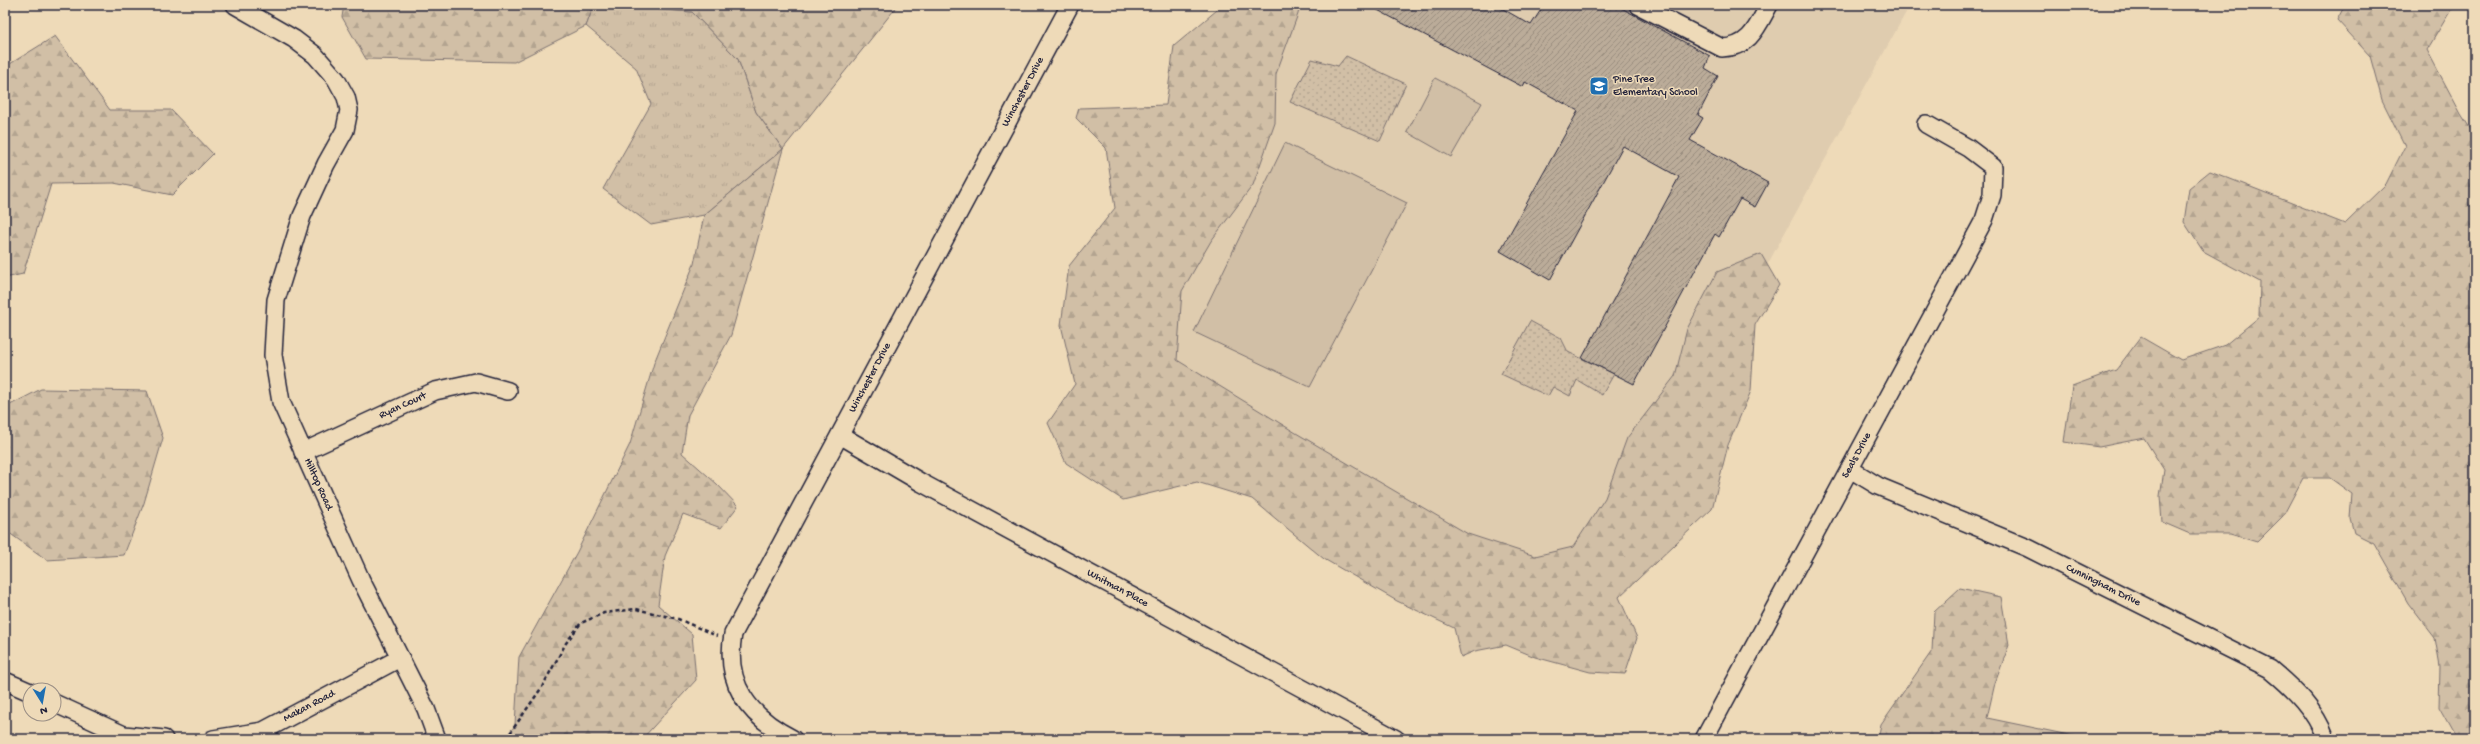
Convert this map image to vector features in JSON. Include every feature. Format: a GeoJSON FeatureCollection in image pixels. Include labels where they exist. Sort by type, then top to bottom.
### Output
{"type":"FeatureCollection","features":[{"type":"Feature","properties":{"kind":"street","name":"Hilltop Road"},"geometry":{"type":"LineString","coordinates":[[235,5],[266,25],[294,39],[315,55],[336,79],[346,97],[349,110],[345,130],[326,164],[302,216],[276,300],[273,355],[281,402],[361,580],[426,709],[437,739]]}},
{"type":"Feature","properties":{"kind":"street","name":"Winchester Drive"},"geometry":{"type":"LineString","coordinates":[[793,739],[760,718],[748,706],[733,674],[730,650],[733,634],[1070,5]]}},
{"type":"Feature","properties":{"kind":"street"},"geometry":{"type":"LineString","coordinates":[[1638,5],[1722,48],[1736,48],[1750,37],[1769,5]]}},
{"type":"Feature","properties":{"kind":"street","name":"Seals Drive"},"geometry":{"type":"LineString","coordinates":[[1704,739],[1984,220],[1992,195],[1993,167],[1968,148],[1926,124]]}},
{"type":"Feature","properties":{"kind":"street","name":"Ryan Court"},"geometry":{"type":"LineString","coordinates":[[303,452],[435,391],[476,382],[508,391]]}},
{"type":"Feature","properties":{"kind":"street","name":"Whitman Place"},"geometry":{"type":"LineString","coordinates":[[840,435],[929,487],[1396,739]]}},
{"type":"Feature","properties":{"kind":"street","name":"Cunningham Drive"},"geometry":{"type":"LineString","coordinates":[[1850,469],[1878,486],[2028,548],[2270,669],[2296,690],[2320,721],[2326,739]]}},
{"type":"Feature","properties":{"kind":"street","name":"Makan Road"},"geometry":{"type":"LineString","coordinates":[[213,739],[263,731],[400,658]]}},
{"type":"Feature","properties":{"kind":"street"},"geometry":{"type":"LineString","coordinates":[[5,681],[22,688]]}},
{"type":"Feature","properties":{"kind":"street"},"geometry":{"type":"LineString","coordinates":[[62,707],[124,735],[164,739]]}},
{"type":"Feature","properties":{"kind":"path"},"geometry":{"type":"LineString","coordinates":[[506,739],[542,687],[566,643],[581,623],[604,613],[636,609],[678,619],[732,642]]}},
{"type":"Feature","properties":{"kind":"shaded area"},"geometry":{"type":"Polygon","coordinates":[[[1261,5],[1910,5],[1577,611],[1076,358],[1261,5]]]}},
{"type":"Feature","properties":{"kind":"green space"},"geometry":{"type":"Polygon","coordinates":[[[344,5],[594,5],[586,26],[514,62],[366,59],[342,17],[344,5]]]}},
{"type":"Feature","properties":{"kind":"green space"},"geometry":{"type":"Polygon","coordinates":[[[594,5],[692,12],[738,59],[756,112],[783,149],[704,215],[651,225],[603,189],[651,104],[636,68],[586,26],[594,5]]]}},
{"type":"Feature","properties":{"kind":"green space"},"geometry":{"type":"Polygon","coordinates":[[[612,5],[898,5],[783,149],[756,112],[738,59],[692,12],[612,5]]]}},
{"type":"Feature","properties":{"kind":"green space"},"geometry":{"type":"Polygon","coordinates":[[[1223,5],[1300,5],[1276,74],[1275,123],[1253,185],[1211,241],[1182,291],[1177,360],[1296,433],[1468,534],[1535,556],[1573,547],[1605,498],[1627,438],[1675,376],[1687,329],[1717,272],[1761,254],[1779,285],[1755,325],[1751,391],[1728,445],[1712,509],[1619,597],[1637,638],[1625,674],[1590,672],[1535,657],[1506,645],[1475,651],[1461,657],[1454,628],[1397,601],[1324,559],[1252,499],[1197,482],[1123,500],[1066,463],[1048,423],[1075,384],[1061,325],[1069,266],[1115,208],[1106,148],[1076,118],[1079,108],[1166,105],[1174,46],[1223,5]]]}},
{"type":"Feature","properties":{"kind":"green space"},"geometry":{"type":"Polygon","coordinates":[[[2345,5],[2454,5],[2427,50],[2461,114],[2475,136],[2475,739],[2457,739],[2439,707],[2440,667],[2435,638],[2408,603],[2374,543],[2354,533],[2350,518],[2352,494],[2330,478],[2303,478],[2283,516],[2257,542],[2230,534],[2190,534],[2162,522],[2160,496],[2164,470],[2144,438],[2099,447],[2064,442],[2072,386],[2116,370],[2141,337],[2181,360],[2225,345],[2259,317],[2260,282],[2203,251],[2184,222],[2189,188],[2210,171],[2345,224],[2386,184],[2405,146],[2382,100],[2370,56],[2337,20],[2345,5]]]}},
{"type":"Feature","properties":{"kind":"green space"},"geometry":{"type":"Polygon","coordinates":[[[55,36],[110,110],[171,110],[213,154],[172,195],[114,183],[51,184],[23,274],[5,278],[5,67],[55,36]]]}},
{"type":"Feature","properties":{"kind":"green space"},"geometry":{"type":"Polygon","coordinates":[[[1346,56],[1406,84],[1380,141],[1290,102],[1312,59],[1338,66],[1346,56]]]}},
{"type":"Feature","properties":{"kind":"green space"},"geometry":{"type":"Polygon","coordinates":[[[1435,78],[1482,103],[1451,157],[1407,132],[1435,78]]]}},
{"type":"Feature","properties":{"kind":"green space"},"geometry":{"type":"Polygon","coordinates":[[[1285,143],[1407,203],[1310,387],[1194,332],[1285,143]]]}},
{"type":"Feature","properties":{"kind":"green space"},"geometry":{"type":"Polygon","coordinates":[[[783,149],[731,335],[688,415],[682,453],[717,484],[738,506],[721,528],[683,514],[665,556],[658,605],[692,634],[696,680],[642,739],[506,739],[515,725],[519,657],[577,552],[630,444],[654,363],[694,264],[704,215],[783,149]]]}},
{"type":"Feature","properties":{"kind":"green space"},"geometry":{"type":"Polygon","coordinates":[[[1530,321],[1561,338],[1568,352],[1614,374],[1602,395],[1577,380],[1570,396],[1553,387],[1548,396],[1501,374],[1530,321]]]}},
{"type":"Feature","properties":{"kind":"green space"},"geometry":{"type":"Polygon","coordinates":[[[41,389],[147,391],[163,438],[144,503],[124,555],[47,560],[5,530],[5,406],[8,406],[41,389]]]}},
{"type":"Feature","properties":{"kind":"green space"},"geometry":{"type":"Polygon","coordinates":[[[1960,588],[2001,597],[2009,645],[1995,683],[1987,718],[2088,739],[1878,739],[1881,724],[1932,651],[1934,612],[1960,588]]]}},
{"type":"Feature","properties":{"kind":"building"},"geometry":{"type":"Polygon","coordinates":[[[1368,5],[1496,5],[1531,25],[1544,5],[1616,5],[1710,56],[1705,68],[1718,76],[1698,115],[1703,118],[1690,140],[1768,183],[1755,207],[1740,199],[1719,237],[1715,234],[1634,384],[1582,358],[1679,177],[1623,146],[1550,280],[1500,251],[1578,111],[1525,82],[1523,87],[1368,5]]]}},
{"type":"Feature","properties":{"kind":"place","name":"Pine Tree Elementary School"},"geometry":{"type":"Point","coordinates":[1599,86]}}]}
